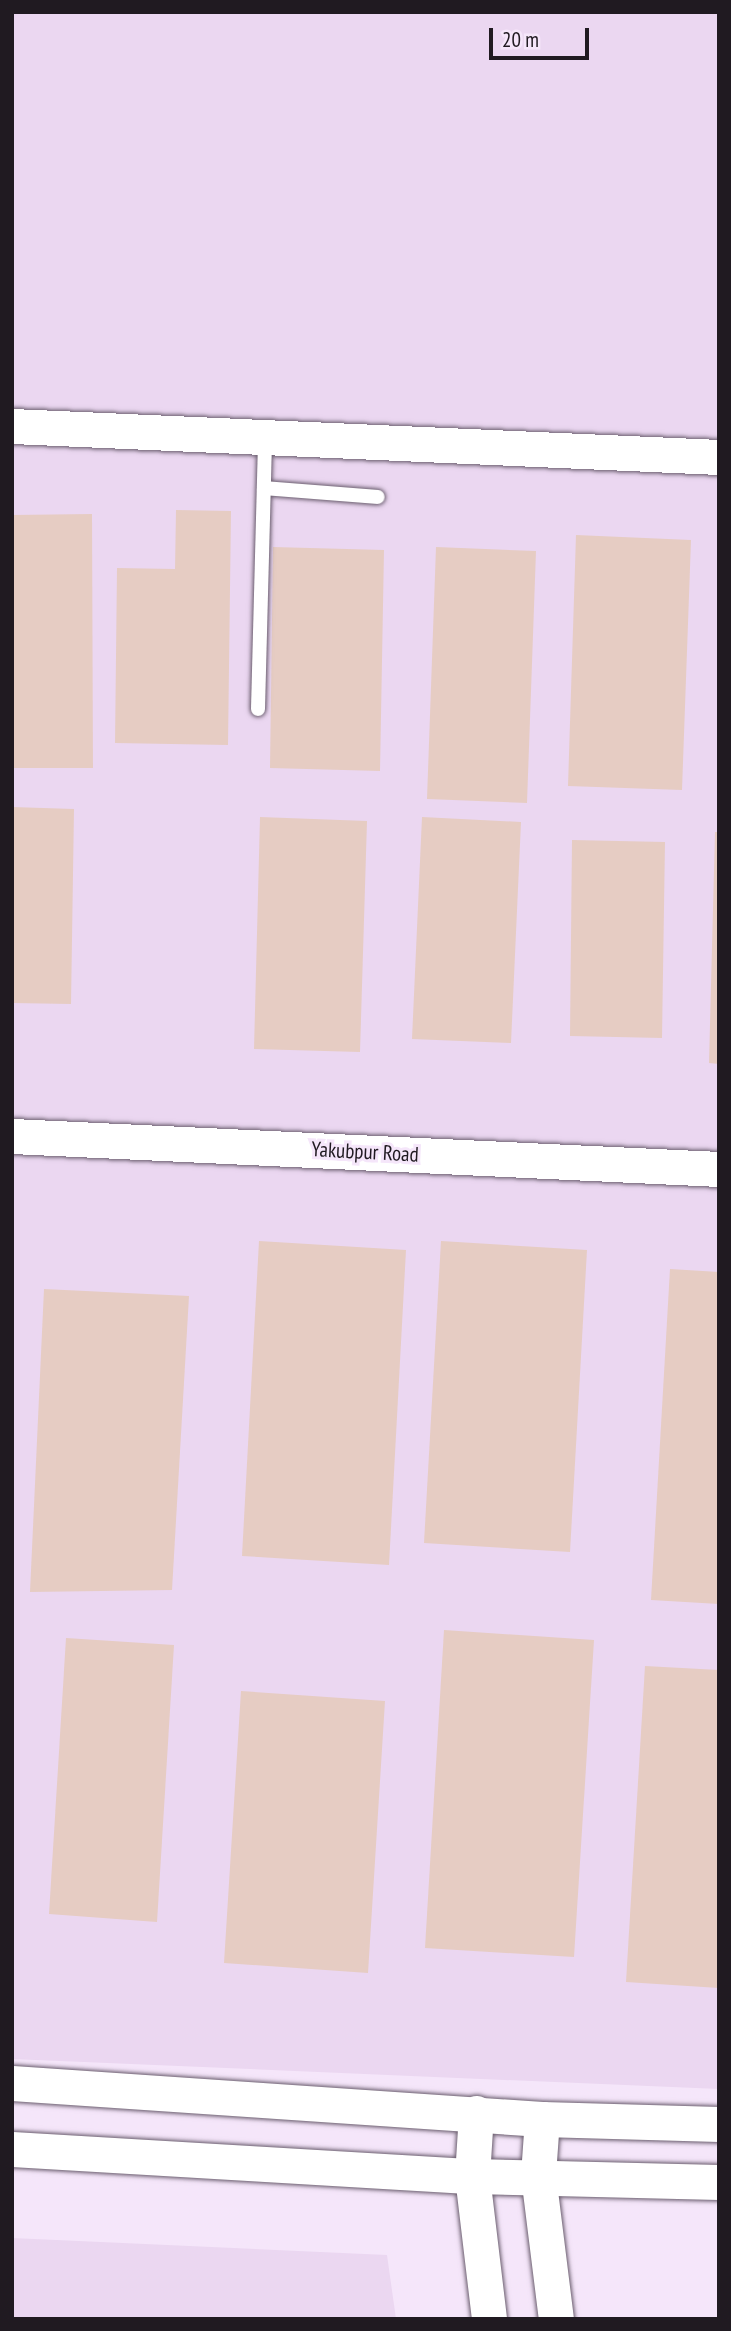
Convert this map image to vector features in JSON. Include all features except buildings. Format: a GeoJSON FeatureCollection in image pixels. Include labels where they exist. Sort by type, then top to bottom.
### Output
{"type":"FeatureCollection","features":[{"type":"Feature","properties":{"kind":"street"},"geometry":{"type":"LineString","coordinates":[[12,426],[719,457]]}},
{"type":"Feature","properties":{"kind":"street","name":"Yakubpur Road"},"geometry":{"type":"LineString","coordinates":[[12,1136],[719,1169]]}},
{"type":"Feature","properties":{"kind":"street"},"geometry":{"type":"LineString","coordinates":[[12,2083],[542,2119],[719,2123]]}},
{"type":"Feature","properties":{"kind":"street"},"geometry":{"type":"LineString","coordinates":[[476,2113],[472,2176],[489,2319]]}},
{"type":"Feature","properties":{"kind":"street"},"geometry":{"type":"LineString","coordinates":[[542,2119],[538,2175],[556,2319]]}},
{"type":"Feature","properties":{"kind":"street"},"geometry":{"type":"LineString","coordinates":[[12,2149],[472,2176],[538,2175],[719,2182]]}},
{"type":"Feature","properties":{"kind":"lane"},"geometry":{"type":"LineString","coordinates":[[258,709],[265,437]]}},
{"type":"Feature","properties":{"kind":"lane"},"geometry":{"type":"LineString","coordinates":[[264,488],[378,498]]}},
{"type":"Feature","properties":{"kind":"shaded area"},"geometry":{"type":"Polygon","coordinates":[[[12,12],[719,12],[719,2089],[12,2059],[12,12]]]}},
{"type":"Feature","properties":{"kind":"shaded area"},"geometry":{"type":"Polygon","coordinates":[[[12,2238],[387,2255],[396,2319],[12,2319],[12,2238]]]}}]}
